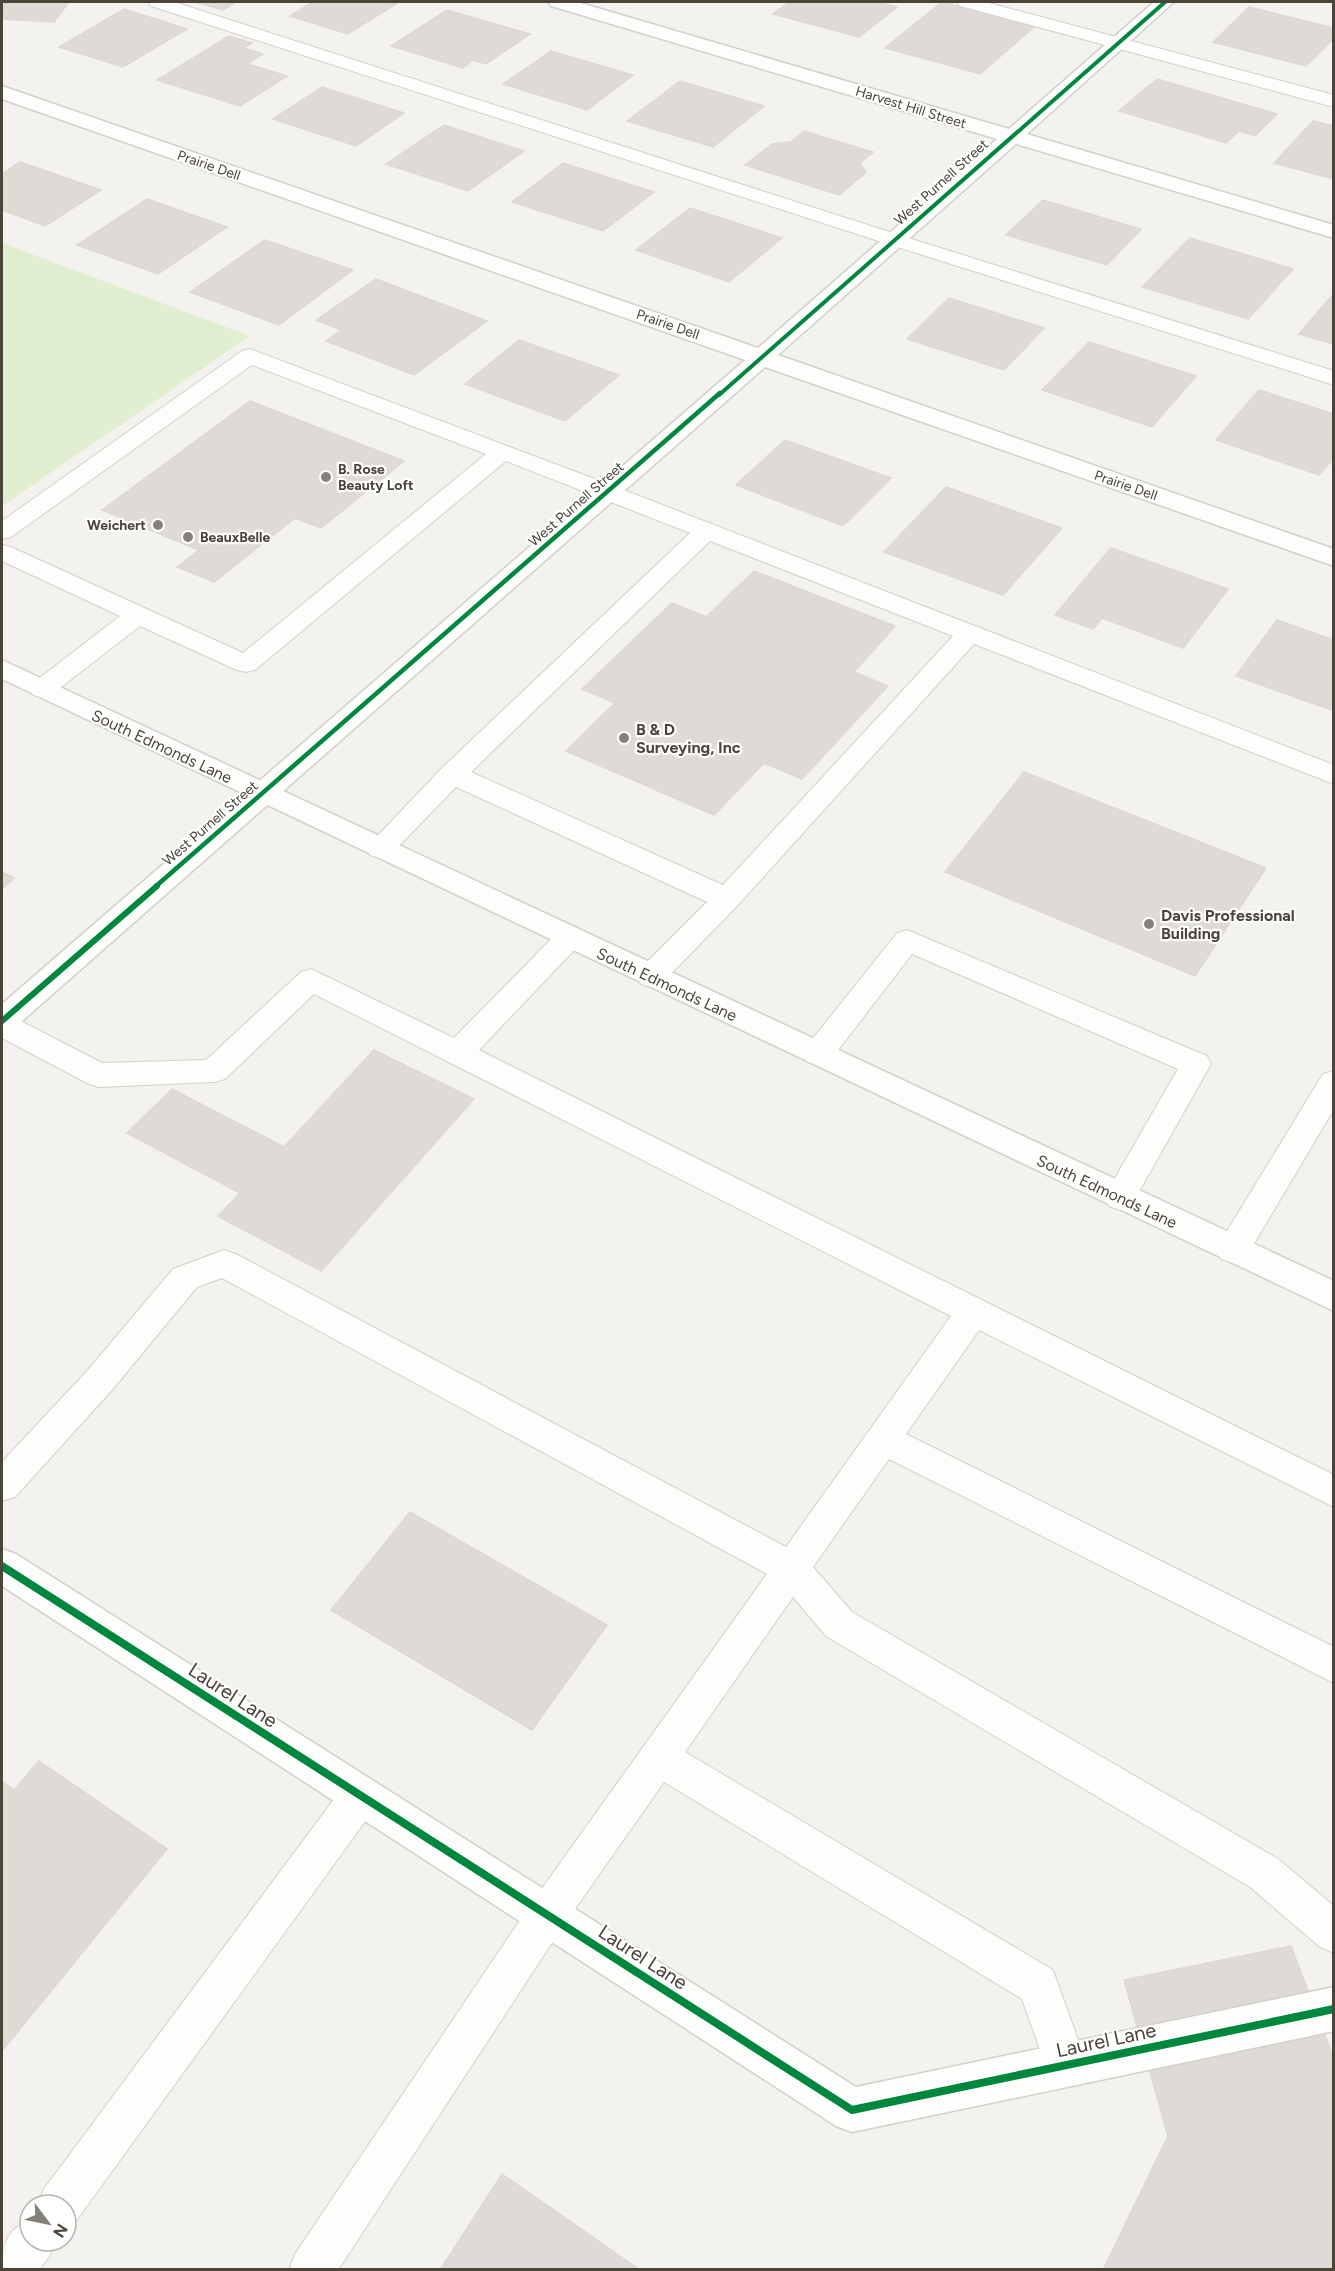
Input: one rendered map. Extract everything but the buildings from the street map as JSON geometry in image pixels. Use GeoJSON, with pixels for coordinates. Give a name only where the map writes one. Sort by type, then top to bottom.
{"type":"FeatureCollection","features":[{"type":"Feature","properties":{"kind":"street","name":"Harvest Hill Street"},"geometry":{"type":"LineString","coordinates":[[558,2],[1334,232]]}},
{"type":"Feature","properties":{"kind":"street","name":"West Purnell Street"},"geometry":{"type":"LineString","coordinates":[[2,1023],[1165,2]]}},
{"type":"Feature","properties":{"kind":"street","name":"Prairie Dell"},"geometry":{"type":"LineString","coordinates":[[2,93],[1334,558]]}},
{"type":"Feature","properties":{"kind":"street","name":"South Edmonds Lane"},"geometry":{"type":"LineString","coordinates":[[2,669],[1334,1297]]}},
{"type":"Feature","properties":{"kind":"street","name":"Laurel Lane"},"geometry":{"type":"LineString","coordinates":[[2,1566],[852,2110],[1334,2009]]}},
{"type":"Feature","properties":{"kind":"lane"},"geometry":{"type":"LineString","coordinates":[[157,2],[895,240],[1334,378]]}},
{"type":"Feature","properties":{"kind":"lane"},"geometry":{"type":"LineString","coordinates":[[966,2],[1334,101]]}},
{"type":"Feature","properties":{"kind":"lane"},"geometry":{"type":"LineString","coordinates":[[2,532],[250,356],[608,492],[705,532],[1334,775]]}},
{"type":"Feature","properties":{"kind":"lane"},"geometry":{"type":"LineString","coordinates":[[2,552],[246,664],[502,452]]}},
{"type":"Feature","properties":{"kind":"lane"},"geometry":{"type":"LineString","coordinates":[[380,848],[452,774],[705,532]]}},
{"type":"Feature","properties":{"kind":"lane"},"geometry":{"type":"LineString","coordinates":[[42,689],[138,615]]}},
{"type":"Feature","properties":{"kind":"lane"},"geometry":{"type":"LineString","coordinates":[[651,976],[727,899],[969,634]]}},
{"type":"Feature","properties":{"kind":"lane"},"geometry":{"type":"LineString","coordinates":[[452,774],[727,899]]}},
{"type":"Feature","properties":{"kind":"lane"},"geometry":{"type":"LineString","coordinates":[[458,1053],[569,938]]}},
{"type":"Feature","properties":{"kind":"lane"},"geometry":{"type":"LineString","coordinates":[[818,1054],[908,940],[1196,1065],[1120,1197]]}},
{"type":"Feature","properties":{"kind":"lane"},"geometry":{"type":"LineString","coordinates":[[2,1023],[98,1075],[214,1071],[311,980],[1334,1492]]}},
{"type":"Feature","properties":{"kind":"lane"},"geometry":{"type":"LineString","coordinates":[[1233,1250],[1334,1082]]}},
{"type":"Feature","properties":{"kind":"lane"},"geometry":{"type":"LineString","coordinates":[[2,1486],[100,1380],[185,1278],[224,1263],[792,1569],[839,1624],[1264,1873],[1334,1933]]}},
{"type":"Feature","properties":{"kind":"lane"},"geometry":{"type":"LineString","coordinates":[[311,2270],[547,1915],[973,1311]]}},
{"type":"Feature","properties":{"kind":"lane"},"geometry":{"type":"LineString","coordinates":[[883,1439],[1334,1666]]}},
{"type":"Feature","properties":{"kind":"lane"},"geometry":{"type":"LineString","coordinates":[[658,1757],[1038,1985],[1066,2065]]}},
{"type":"Feature","properties":{"kind":"lane"},"geometry":{"type":"LineString","coordinates":[[69,2193],[360,1796]]}},
{"type":"Feature","properties":{"kind":"lane"},"geometry":{"type":"LineString","coordinates":[[12,2270],[24,2253]]}},
{"type":"Feature","properties":{"kind":"green space"},"geometry":{"type":"Polygon","coordinates":[[[2,243],[250,336],[2,506],[2,243]]]}},
{"type":"Feature","properties":{"kind":"cycle path"},"geometry":{"type":"LineString","coordinates":[[2,1021],[1165,2]]}},
{"type":"Feature","properties":{"kind":"cycle path"},"geometry":{"type":"LineString","coordinates":[[2,1566],[852,2110],[1334,2009]]}},
{"type":"Feature","properties":{"kind":"place","name":"B. Rose Beauty Loft"},"geometry":{"type":"Point","coordinates":[326,477]}},
{"type":"Feature","properties":{"kind":"place","name":"Weichert"},"geometry":{"type":"Point","coordinates":[158,525]}},
{"type":"Feature","properties":{"kind":"place","name":"BeauxBelle"},"geometry":{"type":"Point","coordinates":[188,537]}},
{"type":"Feature","properties":{"kind":"place","name":"B & D Surveying, Inc"},"geometry":{"type":"Point","coordinates":[624,738]}},
{"type":"Feature","properties":{"kind":"place","name":"Davis Professional Building"},"geometry":{"type":"Point","coordinates":[1149,924]}}]}
